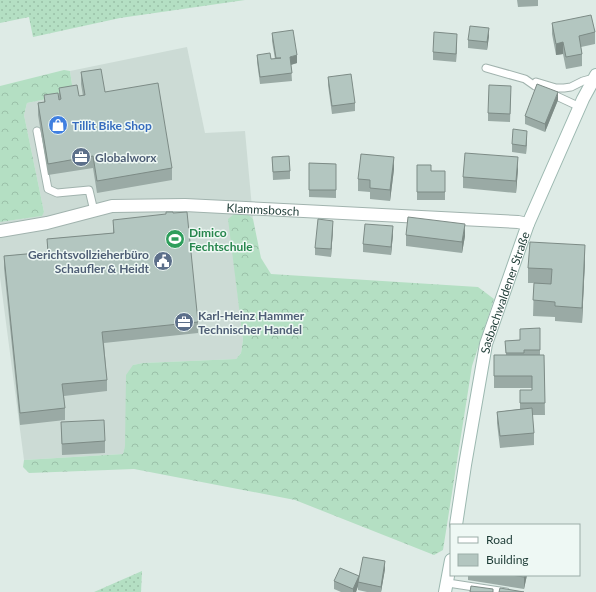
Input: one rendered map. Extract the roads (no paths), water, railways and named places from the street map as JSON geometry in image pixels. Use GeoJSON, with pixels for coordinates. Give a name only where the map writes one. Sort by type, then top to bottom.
{"type":"FeatureCollection","features":[{"type":"Feature","properties":{"kind":"street","name":"Sasbachwaldener Straße"},"geometry":{"type":"LineString","coordinates":[[456,524],[486,344],[528,224],[595,76]]}},
{"type":"Feature","properties":{"kind":"street","name":"Klammsbosch"},"geometry":{"type":"LineString","coordinates":[[0,231],[47,223],[112,206],[185,205],[518,222],[528,224]]}},
{"type":"Feature","properties":{"kind":"street"},"geometry":{"type":"LineString","coordinates":[[446,588],[450,566]]}},
{"type":"Feature","properties":{"kind":"lane"},"geometry":{"type":"LineString","coordinates":[[486,68],[556,88],[572,87],[595,76]]}},
{"type":"Feature","properties":{"kind":"lane"},"geometry":{"type":"LineString","coordinates":[[526,80],[580,107]]}},
{"type":"Feature","properties":{"kind":"lane"},"geometry":{"type":"LineString","coordinates":[[36,131],[48,189],[57,193],[89,190],[94,210]]}},
{"type":"Feature","properties":{"kind":"lane"},"geometry":{"type":"LineString","coordinates":[[446,588],[506,592]]}},
{"type":"Feature","properties":{"kind":"place","name":"Tillit Bike Shop"},"geometry":{"type":"Point","coordinates":[58,125]}},
{"type":"Feature","properties":{"kind":"place","name":"Globalworx"},"geometry":{"type":"Point","coordinates":[81,157]}},
{"type":"Feature","properties":{"kind":"place","name":"Dimico Fechtschule"},"geometry":{"type":"Point","coordinates":[175,239]}},
{"type":"Feature","properties":{"kind":"place","name":"Gerichtsvollzieherbüro Schaufler & Heidt"},"geometry":{"type":"Point","coordinates":[163,261]}},
{"type":"Feature","properties":{"kind":"place","name":"Karl-Heinz Hammer Technischer Handel"},"geometry":{"type":"Point","coordinates":[184,322]}}]}
